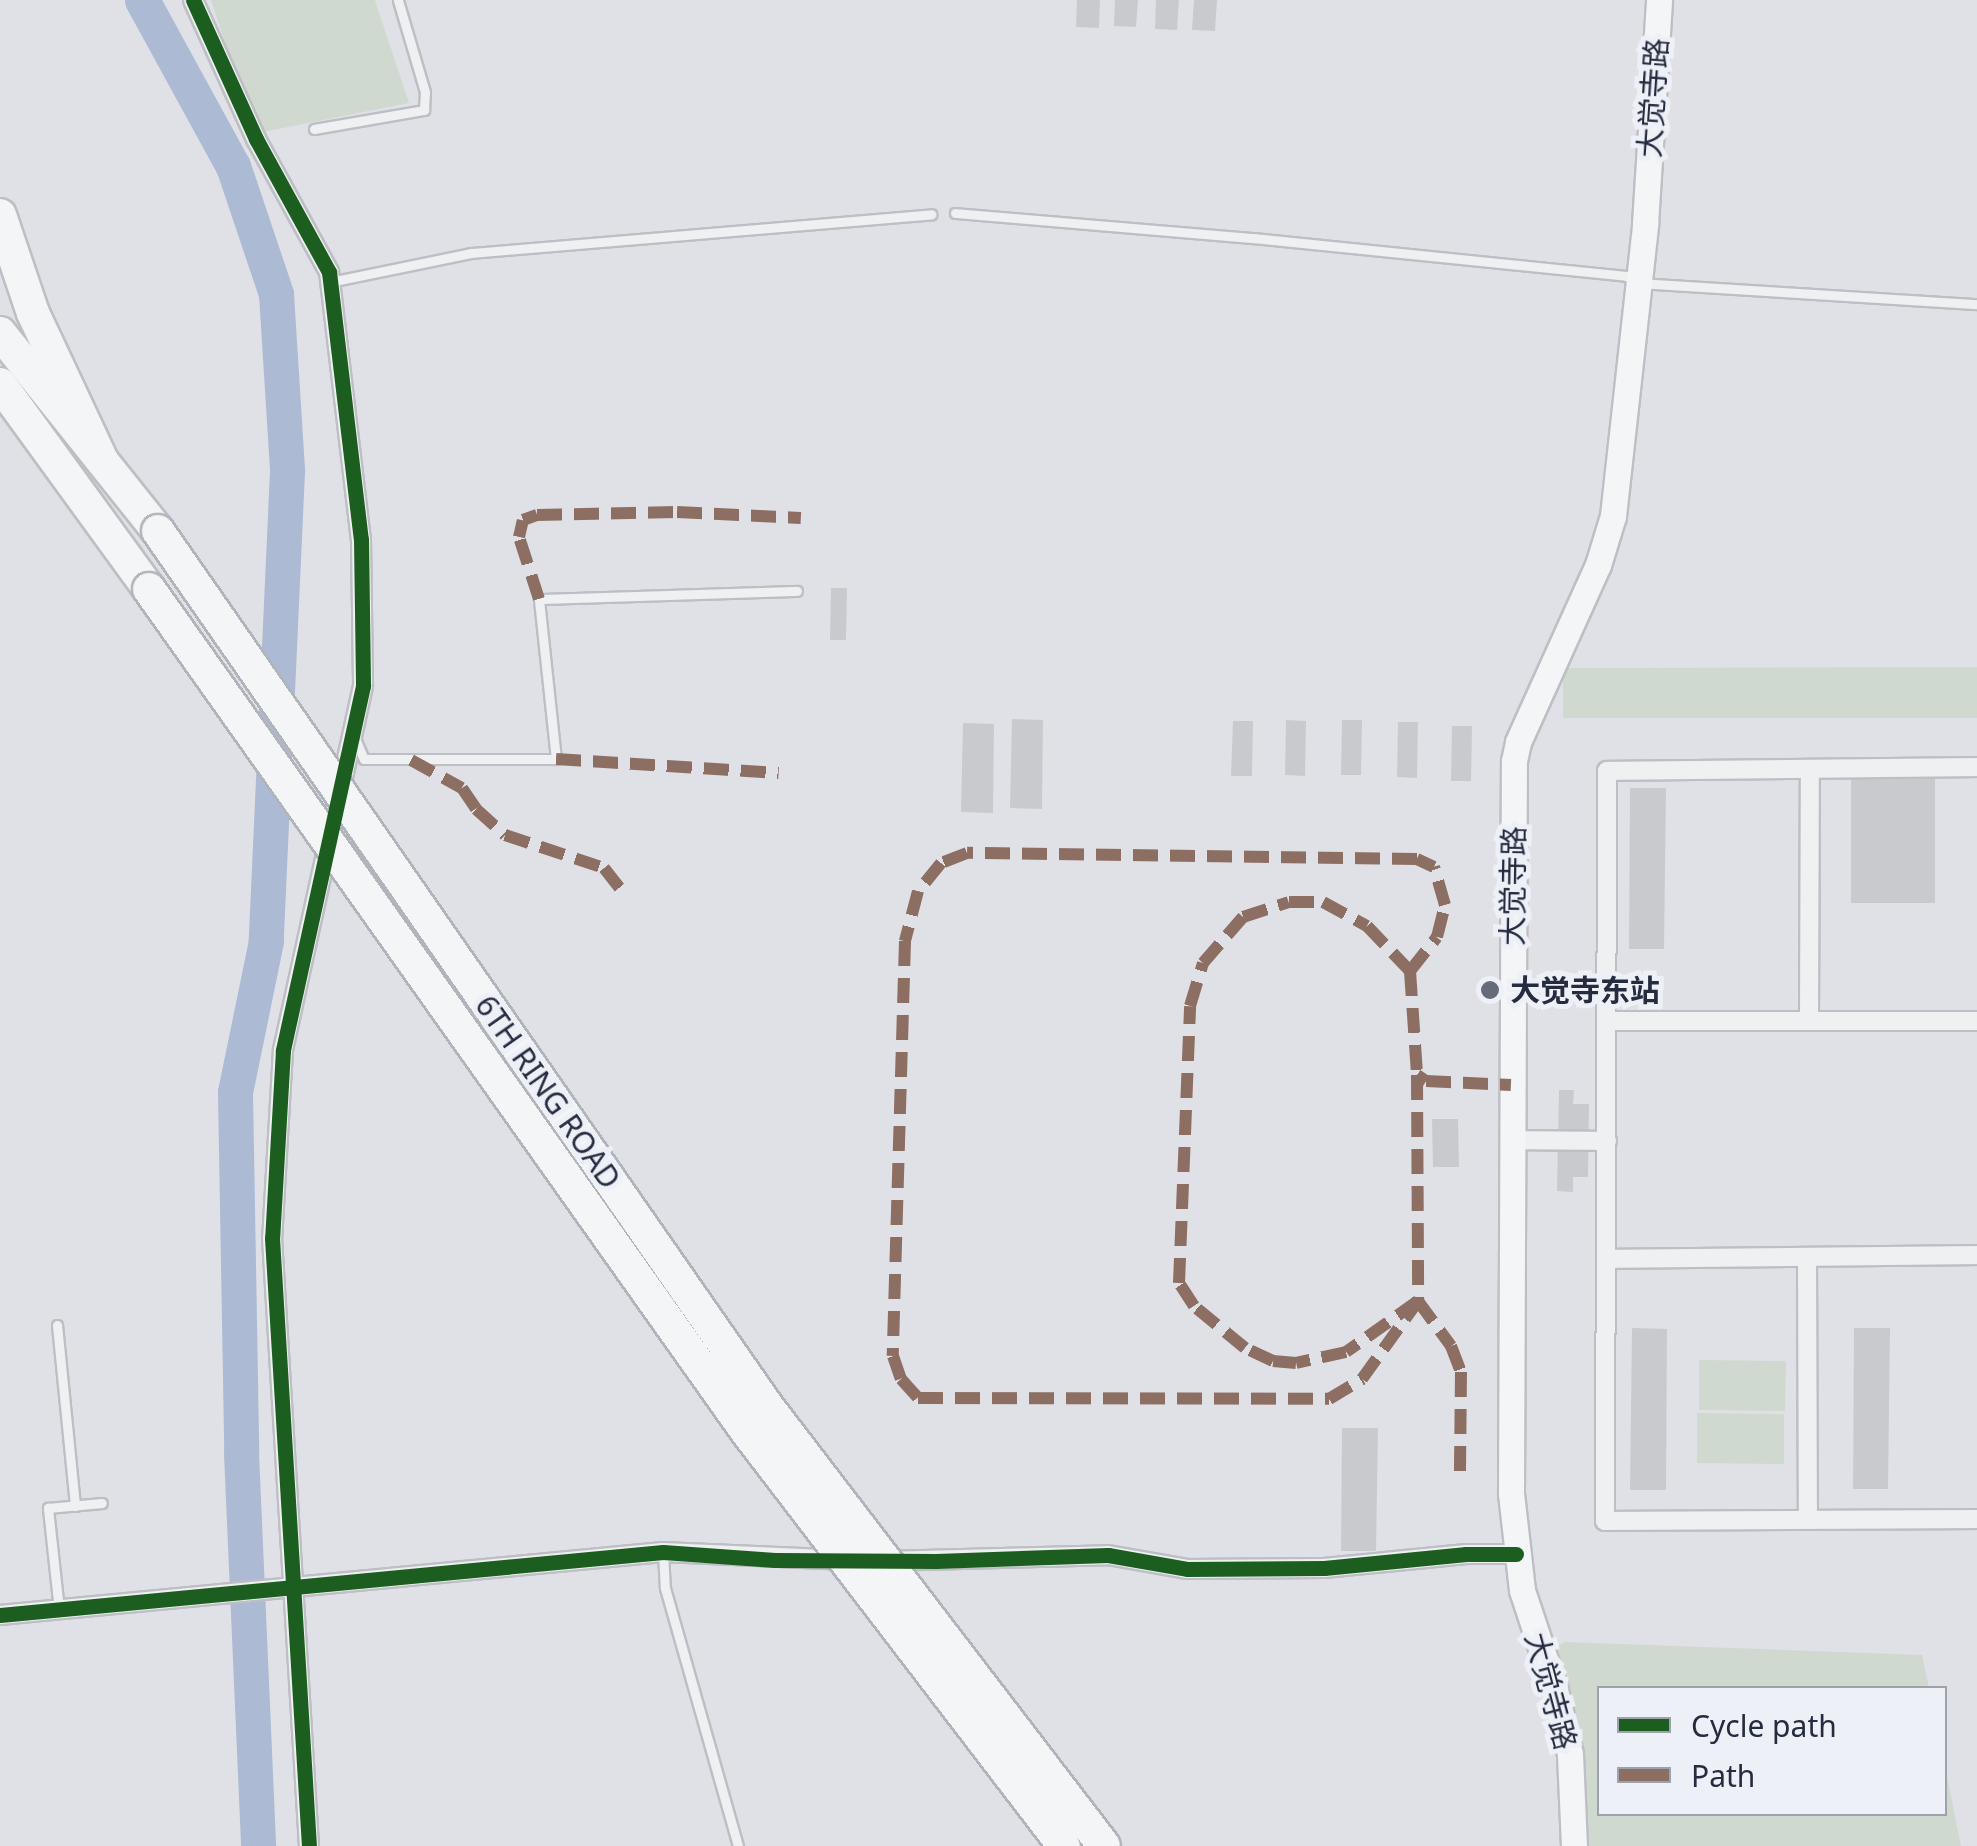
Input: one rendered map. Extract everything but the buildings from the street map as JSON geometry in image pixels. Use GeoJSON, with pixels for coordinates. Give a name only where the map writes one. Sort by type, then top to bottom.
{"type":"FeatureCollection","features":[{"type":"Feature","properties":{"kind":"highway"},"geometry":{"type":"LineString","coordinates":[[0,215],[33,313],[102,460]]}},
{"type":"Feature","properties":{"kind":"highway","name":"6TH RING ROAD"},"geometry":{"type":"LineString","coordinates":[[0,333],[158,530],[767,1406],[1104,1846]]}},
{"type":"Feature","properties":{"kind":"highway","name":"6TH RING ROAD"},"geometry":{"type":"LineString","coordinates":[[0,384],[84,495],[747,1432],[1064,1846]]}},
{"type":"Feature","properties":{"kind":"highway"},"geometry":{"type":"LineString","coordinates":[[0,404],[84,495]]}},
{"type":"Feature","properties":{"kind":"main road","name":"大觉寺路"},"geometry":{"type":"LineString","coordinates":[[1574,1846],[1570,1754],[1555,1690],[1522,1590],[1511,1493],[1514,761],[1518,742],[1598,565],[1613,516],[1639,283],[1659,0]]}},
{"type":"Feature","properties":{"kind":"street"},"geometry":{"type":"LineString","coordinates":[[193,0],[256,139],[328,272],[361,540],[363,686],[282,1050],[272,1238],[309,1846]]}},
{"type":"Feature","properties":{"kind":"street"},"geometry":{"type":"LineString","coordinates":[[1977,767],[1607,771],[1605,1521],[1977,1518]]}},
{"type":"Feature","properties":{"kind":"street"},"geometry":{"type":"LineString","coordinates":[[1808,1021],[1810,769]]}},
{"type":"Feature","properties":{"kind":"street"},"geometry":{"type":"LineString","coordinates":[[1606,1021],[1977,1020]]}},
{"type":"Feature","properties":{"kind":"street"},"geometry":{"type":"LineString","coordinates":[[1511,1140],[1607,1140]]}},
{"type":"Feature","properties":{"kind":"street"},"geometry":{"type":"LineString","coordinates":[[1606,1258],[1977,1255]]}},
{"type":"Feature","properties":{"kind":"street"},"geometry":{"type":"LineString","coordinates":[[1807,1256],[1808,1520]]}},
{"type":"Feature","properties":{"kind":"street"},"geometry":{"type":"LineString","coordinates":[[0,1615],[662,1552],[775,1560],[918,1561],[1108,1555],[1186,1570],[1324,1568],[1466,1554],[1516,1554]]}},
{"type":"Feature","properties":{"kind":"lane"},"geometry":{"type":"LineString","coordinates":[[314,129],[424,110],[425,92],[398,0]]}},
{"type":"Feature","properties":{"kind":"lane"},"geometry":{"type":"LineString","coordinates":[[330,282],[471,254],[931,214]]}},
{"type":"Feature","properties":{"kind":"lane"},"geometry":{"type":"LineString","coordinates":[[955,214],[1253,238],[1626,276],[1639,283],[1977,304]]}},
{"type":"Feature","properties":{"kind":"lane"},"geometry":{"type":"LineString","coordinates":[[353,734],[364,759],[556,759],[539,599],[797,591]]}},
{"type":"Feature","properties":{"kind":"lane"},"geometry":{"type":"LineString","coordinates":[[57,1325],[75,1506]]}},
{"type":"Feature","properties":{"kind":"lane"},"geometry":{"type":"LineString","coordinates":[[59,1610],[48,1508],[102,1503]]}},
{"type":"Feature","properties":{"kind":"lane"},"geometry":{"type":"LineString","coordinates":[[662,1552],[665,1588],[738,1846]]}},
{"type":"Feature","properties":{"kind":"shaded area"},"geometry":{"type":"Polygon","coordinates":[[[211,0],[375,0],[409,103],[263,132],[235,73],[211,0]]]}},
{"type":"Feature","properties":{"kind":"shaded area"},"geometry":{"type":"Polygon","coordinates":[[[1977,667],[1977,718],[1563,718],[1563,668],[1977,667]]]}},
{"type":"Feature","properties":{"kind":"shaded area"},"geometry":{"type":"Polygon","coordinates":[[[1699,1360],[1786,1361],[1785,1411],[1699,1410],[1699,1360]]]}},
{"type":"Feature","properties":{"kind":"shaded area"},"geometry":{"type":"Polygon","coordinates":[[[1697,1413],[1784,1414],[1784,1464],[1697,1463],[1697,1413]]]}},
{"type":"Feature","properties":{"kind":"shaded area"},"geometry":{"type":"Polygon","coordinates":[[[1565,1642],[1922,1655],[1929,1686],[1597,1686],[1597,1816],[1947,1816],[1947,1776],[1961,1846],[1585,1846],[1584,1752],[1557,1646],[1565,1642]]]}},
{"type":"Feature","properties":{"kind":"waterway"},"geometry":{"type":"LineString","coordinates":[[142,0],[233,166],[276,294],[287,471],[266,941],[235,1092],[241,1453],[258,1846]]}},
{"type":"Feature","properties":{"kind":"marked path"},"geometry":{"type":"LineString","coordinates":[[539,599],[519,537],[523,520],[537,515],[677,512],[801,518]]}},
{"type":"Feature","properties":{"kind":"marked path"},"geometry":{"type":"LineString","coordinates":[[556,759],[779,773]]}},
{"type":"Feature","properties":{"kind":"marked path"},"geometry":{"type":"LineString","coordinates":[[411,760],[462,788],[476,809],[505,835],[604,868],[621,890]]}},
{"type":"Feature","properties":{"kind":"marked path"},"geometry":{"type":"LineString","coordinates":[[1410,971],[1437,937],[1445,905],[1434,867],[1417,859],[967,853],[941,863],[918,891],[905,941],[893,1356],[901,1379],[918,1398],[1329,1399],[1362,1379],[1418,1301],[1451,1346],[1461,1372],[1460,1475]]}},
{"type":"Feature","properties":{"kind":"marked path"},"geometry":{"type":"LineString","coordinates":[[1417,1075],[1418,1301],[1346,1352],[1296,1363],[1273,1361],[1245,1348],[1194,1306],[1179,1283],[1190,1006],[1203,963],[1243,917],[1289,902],[1323,902],[1367,926],[1410,971],[1417,1075],[1426,1081],[1511,1085]]}},
{"type":"Feature","properties":{"kind":"cycle path"},"geometry":{"type":"LineString","coordinates":[[193,0],[256,139],[329,272],[361,539],[363,686],[283,1050],[272,1238],[309,1846]]}},
{"type":"Feature","properties":{"kind":"cycle path"},"geometry":{"type":"LineString","coordinates":[[0,1615],[663,1552],[775,1560],[936,1561],[1108,1555],[1187,1569],[1324,1568],[1466,1554],[1516,1554]]}},
{"type":"Feature","properties":{"kind":"place","name":"大觉寺东站"},"geometry":{"type":"Point","coordinates":[1490,990]}}]}
